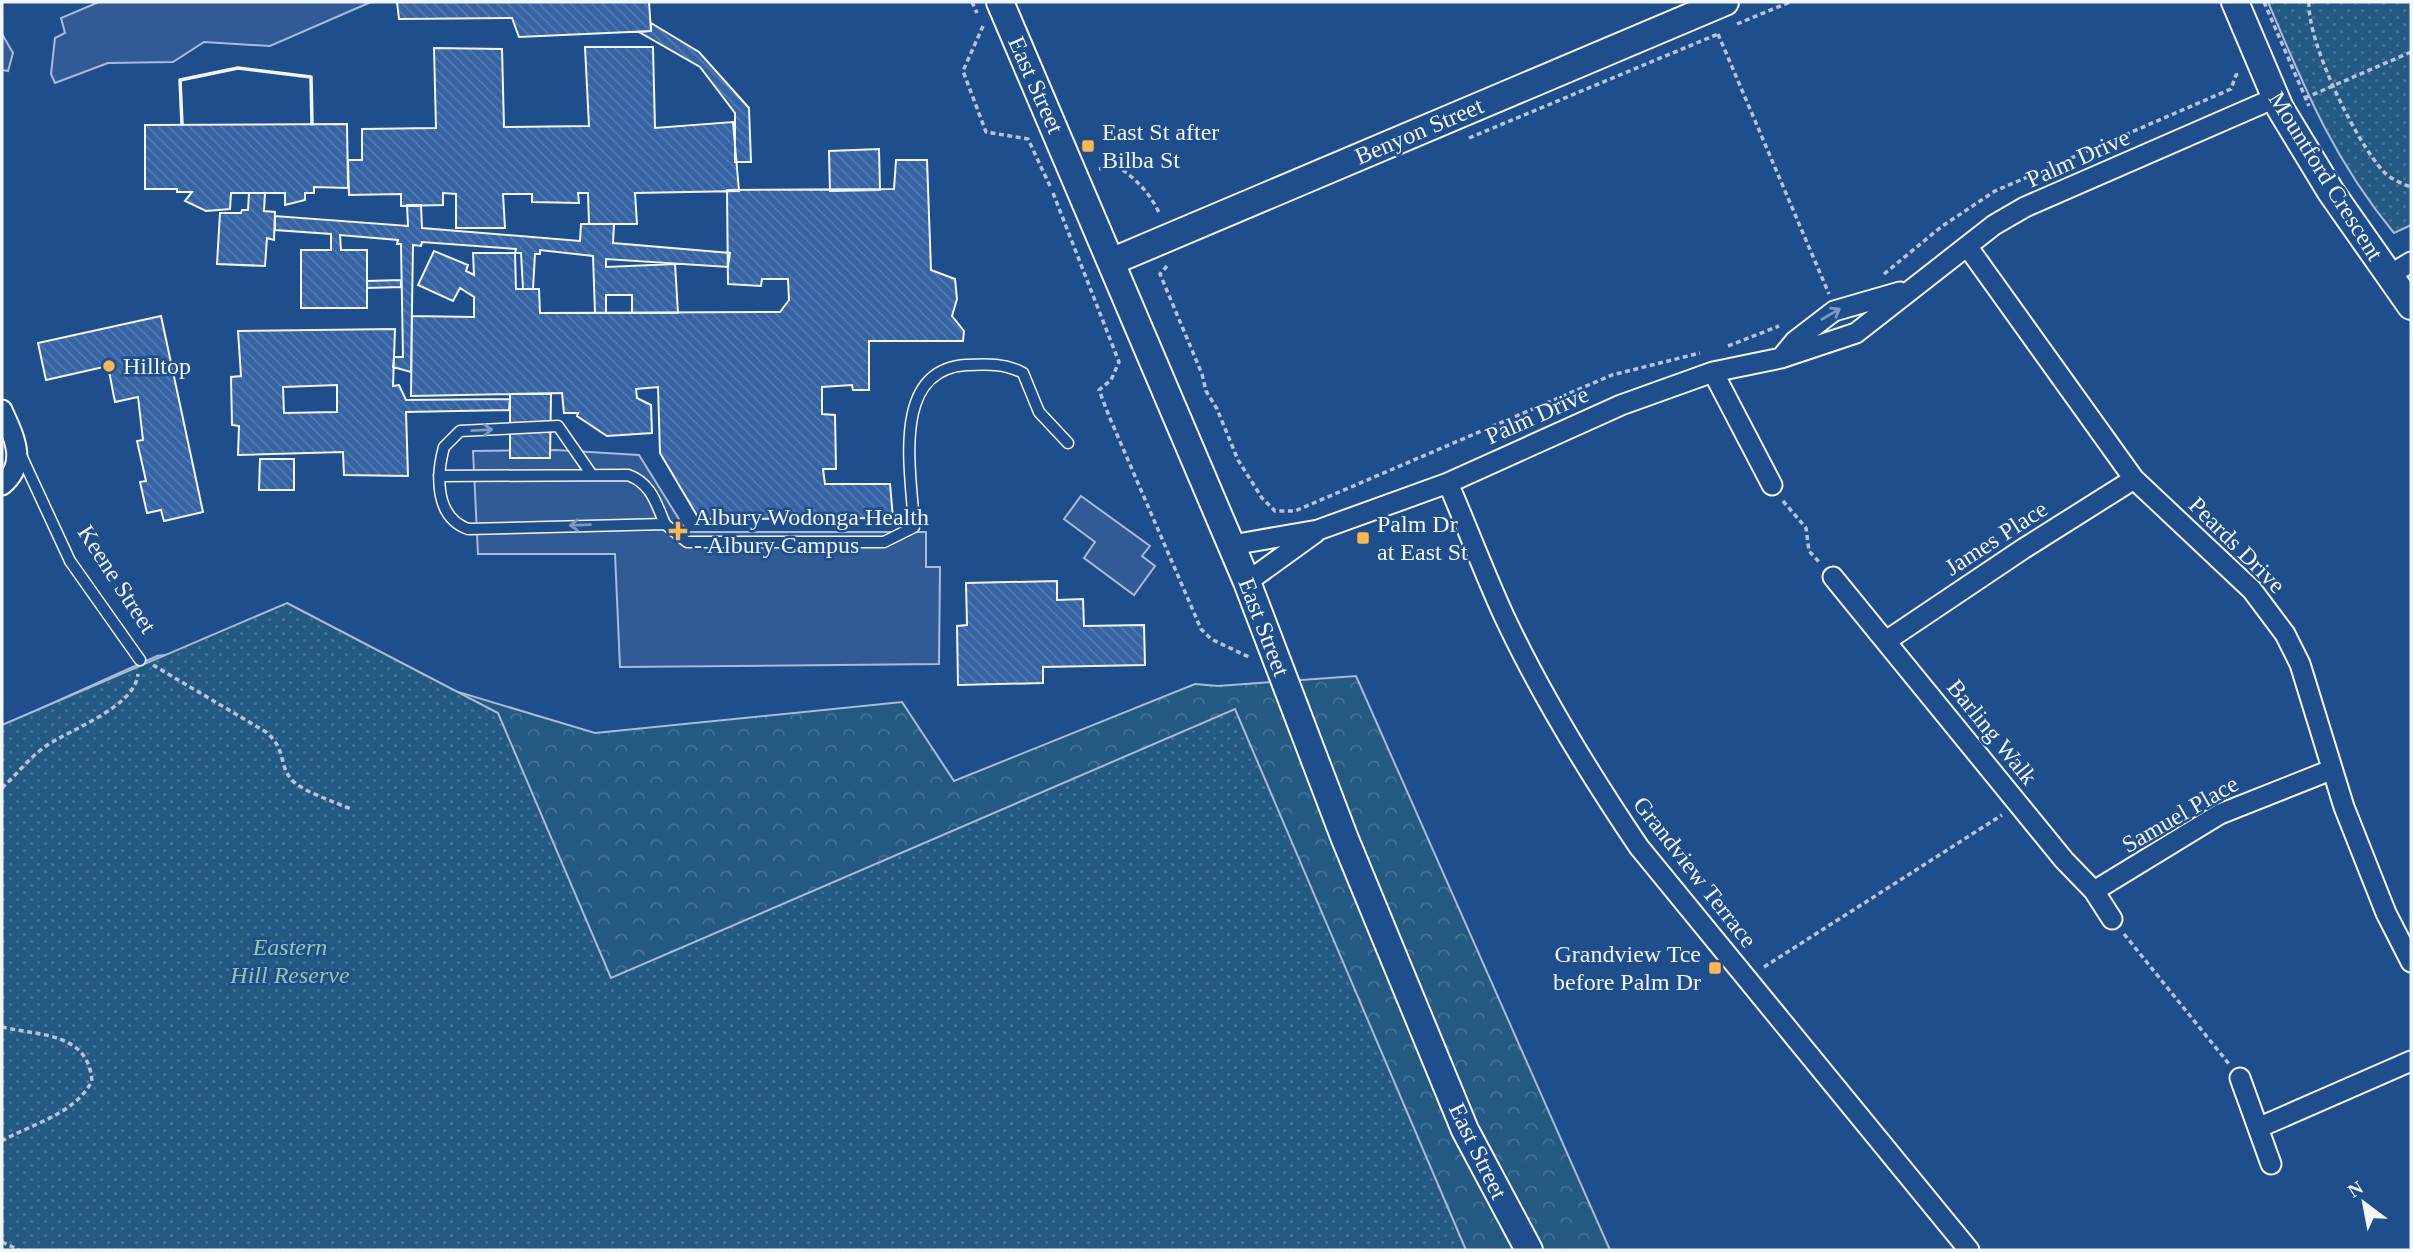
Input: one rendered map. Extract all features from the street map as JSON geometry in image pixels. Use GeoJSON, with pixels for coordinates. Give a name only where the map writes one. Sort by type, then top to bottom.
{"type":"FeatureCollection","features":[{"type":"Feature","properties":{"kind":"main road","name":"East Street"},"geometry":{"type":"LineString","coordinates":[[1000,2],[1248,582],[1345,839],[1465,1130],[1529,1250]]}},
{"type":"Feature","properties":{"kind":"main road","name":"Mountford Crescent"},"geometry":{"type":"LineString","coordinates":[[2235,2],[2278,103],[2331,192],[2411,306]]}},
{"type":"Feature","properties":{"kind":"main road","name":"Benyon Street"},"geometry":{"type":"LineString","coordinates":[[1113,261],[1728,14]]}},
{"type":"Feature","properties":{"kind":"street","name":"Palm Drive"},"geometry":{"type":"LineString","coordinates":[[1232,545],[1318,530],[1448,483],[1621,405],[1713,372],[1781,358],[1856,333],[1968,246],[2025,208],[2278,103]]}},
{"type":"Feature","properties":{"kind":"street","name":"Peards Drive"},"geometry":{"type":"LineString","coordinates":[[1968,246],[2134,480],[2252,590],[2278,622],[2300,664],[2331,770],[2386,913],[2411,962]]}},
{"type":"Feature","properties":{"kind":"street"},"geometry":{"type":"LineString","coordinates":[[2388,276],[2411,262]]}},
{"type":"Feature","properties":{"kind":"street","name":"Palm Drive"},"geometry":{"type":"LineString","coordinates":[[1781,358],[1795,341],[1834,311],[1914,287]]}},
{"type":"Feature","properties":{"kind":"street"},"geometry":{"type":"LineString","coordinates":[[1713,372],[1772,485]]}},
{"type":"Feature","properties":{"kind":"street","name":"Keene Street"},"geometry":{"type":"LineString","coordinates":[[2,410],[17,455]]}},
{"type":"Feature","properties":{"kind":"street"},"geometry":{"type":"LineString","coordinates":[[2,485],[17,455]]}},
{"type":"Feature","properties":{"kind":"street","name":"James Place"},"geometry":{"type":"LineString","coordinates":[[1886,641],[2023,549],[2134,480]]}},
{"type":"Feature","properties":{"kind":"street","name":"Grandview Terrace"},"geometry":{"type":"LineString","coordinates":[[1448,483],[1504,615],[1541,688],[1602,792],[1639,847],[1969,1250]]}},
{"type":"Feature","properties":{"kind":"street","name":"Palm Drive"},"geometry":{"type":"LineString","coordinates":[[1248,582],[1318,530]]}},
{"type":"Feature","properties":{"kind":"street","name":"Barling Walk"},"geometry":{"type":"LineString","coordinates":[[1833,578],[2064,860],[2094,891],[2112,919]]}},
{"type":"Feature","properties":{"kind":"street","name":"Samuel Place"},"geometry":{"type":"LineString","coordinates":[[2094,891],[2220,814],[2331,770]]}},
{"type":"Feature","properties":{"kind":"street"},"geometry":{"type":"LineString","coordinates":[[2260,1127],[2411,1061]]}},
{"type":"Feature","properties":{"kind":"street"},"geometry":{"type":"LineString","coordinates":[[2240,1078],[2260,1127],[2271,1164]]}},
{"type":"Feature","properties":{"kind":"lane"},"geometry":{"type":"LineString","coordinates":[[439,476],[628,475],[639,479],[650,490],[665,524],[687,542],[884,542],[914,527],[910,416],[916,398],[933,375],[956,366],[991,364],[1012,367],[1023,373],[1039,412],[1068,443]]}},
{"type":"Feature","properties":{"kind":"lane"},"geometry":{"type":"LineString","coordinates":[[592,475],[558,426],[460,431],[444,447],[439,476],[443,507],[458,526],[468,529],[665,524]]}},
{"type":"Feature","properties":{"kind":"lane","name":"Keene Street"},"geometry":{"type":"LineString","coordinates":[[17,455],[70,561],[140,660]]}},
{"type":"Feature","properties":{"kind":"path"},"geometry":{"type":"LineString","coordinates":[[972,2],[984,27],[963,71],[971,100],[986,132],[1027,139],[1052,189],[1119,362],[1111,380],[1099,390],[1201,629],[1211,639],[1246,654],[1257,665]]}},
{"type":"Feature","properties":{"kind":"path"},"geometry":{"type":"LineString","coordinates":[[1728,14],[1790,2]]}},
{"type":"Feature","properties":{"kind":"path"},"geometry":{"type":"LineString","coordinates":[[2264,2],[2310,109]]}},
{"type":"Feature","properties":{"kind":"path"},"geometry":{"type":"LineString","coordinates":[[2309,2],[2308,20],[2319,53],[2365,145],[2384,173],[2411,187]]}},
{"type":"Feature","properties":{"kind":"path"},"geometry":{"type":"LineString","coordinates":[[1718,34],[1830,296]]}},
{"type":"Feature","properties":{"kind":"path"},"geometry":{"type":"LineString","coordinates":[[2278,103],[2305,97],[2411,52]]}},
{"type":"Feature","properties":{"kind":"path"},"geometry":{"type":"LineString","coordinates":[[1099,169],[1115,165],[1149,193],[1180,260],[1163,267],[1160,274],[1202,374],[1206,391],[1217,409],[1238,460],[1262,498],[1275,511],[1295,511],[1612,375],[1706,352]]}},
{"type":"Feature","properties":{"kind":"path"},"geometry":{"type":"LineString","coordinates":[[1821,303],[1830,296],[1842,293]]}},
{"type":"Feature","properties":{"kind":"path"},"geometry":{"type":"LineString","coordinates":[[1717,350],[1780,326]]}},
{"type":"Feature","properties":{"kind":"path"},"geometry":{"type":"LineString","coordinates":[[1772,485],[1807,528],[1809,551],[1833,578]]}},
{"type":"Feature","properties":{"kind":"path"},"geometry":{"type":"LineString","coordinates":[[2,788],[44,747],[121,702],[138,683],[140,660],[266,732],[284,754],[285,767],[292,781],[351,809]]}},
{"type":"Feature","properties":{"kind":"path"},"geometry":{"type":"LineString","coordinates":[[1747,977],[2019,804]]}},
{"type":"Feature","properties":{"kind":"path"},"geometry":{"type":"LineString","coordinates":[[2112,919],[2240,1078]]}},
{"type":"Feature","properties":{"kind":"path"},"geometry":{"type":"LineString","coordinates":[[2,1027],[62,1039],[76,1046],[86,1055],[92,1081],[83,1097],[65,1110],[2,1141]]}},
{"type":"Feature","properties":{"kind":"path"},"geometry":{"type":"LineString","coordinates":[[2,1242],[19,1250]]}},
{"type":"Feature","properties":{"kind":"green space"},"geometry":{"type":"Polygon","coordinates":[[[2268,2],[2411,2],[2411,225],[2394,233],[2354,178],[2308,94],[2268,2]]]}},
{"type":"Feature","properties":{"kind":"green space","name":"Eastern Hill Reserve"},"geometry":{"type":"Polygon","coordinates":[[[287,603],[498,713],[611,978],[1235,709],[1466,1250],[2,1250],[2,725],[287,603]]]}},
{"type":"Feature","properties":{"kind":"green space","name":"Eastern Hill Reserve"},"geometry":{"type":"Polygon","coordinates":[[[285,640],[595,733],[902,702],[954,781],[1195,684],[1218,686],[1356,676],[1610,1250],[2,1250],[2,726],[157,656],[285,640]]]}},
{"type":"Feature","properties":{"kind":"shaded area"},"geometry":{"type":"Polygon","coordinates":[[[99,2],[371,2],[270,46],[204,42],[173,62],[108,63],[55,83],[51,74],[55,38],[65,33],[61,18],[99,2]]]}},
{"type":"Feature","properties":{"kind":"shaded area"},"geometry":{"type":"Polygon","coordinates":[[[2,34],[13,53],[8,71],[2,70],[2,34]]]}},
{"type":"Feature","properties":{"kind":"shaded area"},"geometry":{"type":"Polygon","coordinates":[[[556,450],[639,455],[687,532],[926,532],[926,567],[940,567],[939,664],[620,667],[615,554],[478,554],[473,451],[556,450]]]}},
{"type":"Feature","properties":{"kind":"shaded area"},"geometry":{"type":"Polygon","coordinates":[[[1081,496],[1150,546],[1142,556],[1155,566],[1134,595],[1084,558],[1095,542],[1064,519],[1081,496]]]}},
{"type":"Feature","properties":{"kind":"building"},"geometry":{"type":"Polygon","coordinates":[[[397,2],[649,2],[651,31],[519,37],[512,18],[399,19],[397,2]]]}},
{"type":"Feature","properties":{"kind":"building"},"geometry":{"type":"Polygon","coordinates":[[[651,23],[699,52],[749,108],[751,162],[735,162],[735,113],[700,67],[639,32],[651,31],[651,23]]]}},
{"type":"Feature","properties":{"kind":"building"},"geometry":{"type":"Polygon","coordinates":[[[585,47],[653,47],[655,128],[733,122],[739,191],[635,193],[637,224],[589,224],[588,193],[578,193],[579,203],[532,202],[532,194],[503,194],[505,228],[456,228],[456,194],[443,193],[443,205],[401,206],[401,194],[349,195],[348,160],[362,160],[362,129],[436,128],[434,48],[502,49],[504,127],[589,126],[585,47]]]}},
{"type":"Feature","properties":{"kind":"building"},"geometry":{"type":"Polygon","coordinates":[[[347,124],[348,188],[314,187],[314,193],[305,193],[305,200],[285,205],[285,193],[231,193],[230,209],[206,211],[185,201],[192,192],[145,189],[145,125],[347,124]]]}},
{"type":"Feature","properties":{"kind":"building"},"geometry":{"type":"Polygon","coordinates":[[[879,149],[880,190],[830,191],[829,151],[879,149]]]}},
{"type":"Feature","properties":{"kind":"building"},"geometry":{"type":"Polygon","coordinates":[[[896,160],[927,160],[931,270],[955,279],[957,299],[952,316],[964,331],[963,341],[869,341],[869,390],[853,390],[852,385],[822,387],[822,414],[835,415],[836,469],[823,469],[825,484],[890,484],[893,518],[699,519],[660,453],[658,387],[636,389],[637,398],[651,405],[652,433],[607,436],[577,416],[578,413],[564,413],[562,393],[411,396],[412,316],[474,317],[474,297],[460,288],[453,301],[418,285],[434,251],[468,265],[466,271],[474,275],[473,253],[515,253],[516,289],[539,289],[540,313],[780,312],[789,300],[788,279],[762,279],[761,286],[728,284],[727,190],[894,189],[896,160]]]}},
{"type":"Feature","properties":{"kind":"building"},"geometry":{"type":"Polygon","coordinates":[[[249,193],[265,193],[264,211],[275,212],[274,240],[267,238],[265,266],[217,264],[220,213],[241,213],[242,210],[248,210],[249,193]]]}},
{"type":"Feature","properties":{"kind":"building"},"geometry":{"type":"Polygon","coordinates":[[[407,205],[421,205],[422,228],[580,241],[581,224],[614,224],[613,243],[730,253],[728,267],[606,259],[606,267],[675,264],[678,313],[632,313],[632,295],[606,295],[606,313],[595,313],[593,256],[540,250],[540,254],[535,254],[533,289],[523,289],[521,253],[515,253],[516,249],[422,242],[421,246],[413,245],[411,372],[393,367],[394,357],[403,357],[401,244],[397,244],[398,240],[340,235],[341,250],[367,250],[367,308],[301,308],[301,250],[331,250],[331,234],[275,230],[275,216],[408,226],[407,205]]]}},
{"type":"Feature","properties":{"kind":"building"},"geometry":{"type":"Polygon","coordinates":[[[401,280],[401,287],[367,288],[367,281],[401,280]]]}},
{"type":"Feature","properties":{"kind":"building"},"geometry":{"type":"Polygon","coordinates":[[[161,316],[203,512],[164,521],[161,510],[147,513],[140,482],[146,481],[137,441],[143,440],[138,397],[115,402],[108,366],[46,380],[38,343],[161,316]]]}},
{"type":"Feature","properties":{"kind":"building"},"geometry":{"type":"Polygon","coordinates":[[[395,329],[393,386],[399,385],[406,400],[510,399],[509,410],[406,412],[408,476],[344,475],[343,452],[238,455],[239,426],[232,425],[231,377],[241,376],[238,331],[395,329]],[[337,385],[283,387],[284,413],[337,412],[337,385]]]}},
{"type":"Feature","properties":{"kind":"building"},"geometry":{"type":"Polygon","coordinates":[[[510,394],[551,394],[550,458],[510,458],[510,394]]]}},
{"type":"Feature","properties":{"kind":"building"},"geometry":{"type":"Polygon","coordinates":[[[260,459],[294,459],[294,490],[259,490],[260,459]]]}},
{"type":"Feature","properties":{"kind":"building"},"geometry":{"type":"Polygon","coordinates":[[[1057,581],[1057,600],[1083,599],[1084,626],[1144,625],[1145,665],[1043,667],[1043,683],[958,685],[957,626],[967,625],[966,583],[1057,581]]]}},
{"type":"Feature","properties":{"kind":"wall"},"geometry":{"type":"LineString","coordinates":[[182,124],[180,80],[238,68],[311,77],[312,124]]}},
{"type":"Feature","properties":{"kind":"place","name":"East St after Bilba St"},"geometry":{"type":"Point","coordinates":[1088,146]}},
{"type":"Feature","properties":{"kind":"place","name":"Hilltop"},"geometry":{"type":"Point","coordinates":[109,366]}},
{"type":"Feature","properties":{"kind":"place","name":"Albury Wodonga Health - Albury Campus"},"geometry":{"type":"Point","coordinates":[678,531]}},
{"type":"Feature","properties":{"kind":"place","name":"Palm Dr at East St"},"geometry":{"type":"Point","coordinates":[1363,538]}},
{"type":"Feature","properties":{"kind":"place","name":"Grandview Tce before Palm Dr"},"geometry":{"type":"Point","coordinates":[1715,968]}}]}
